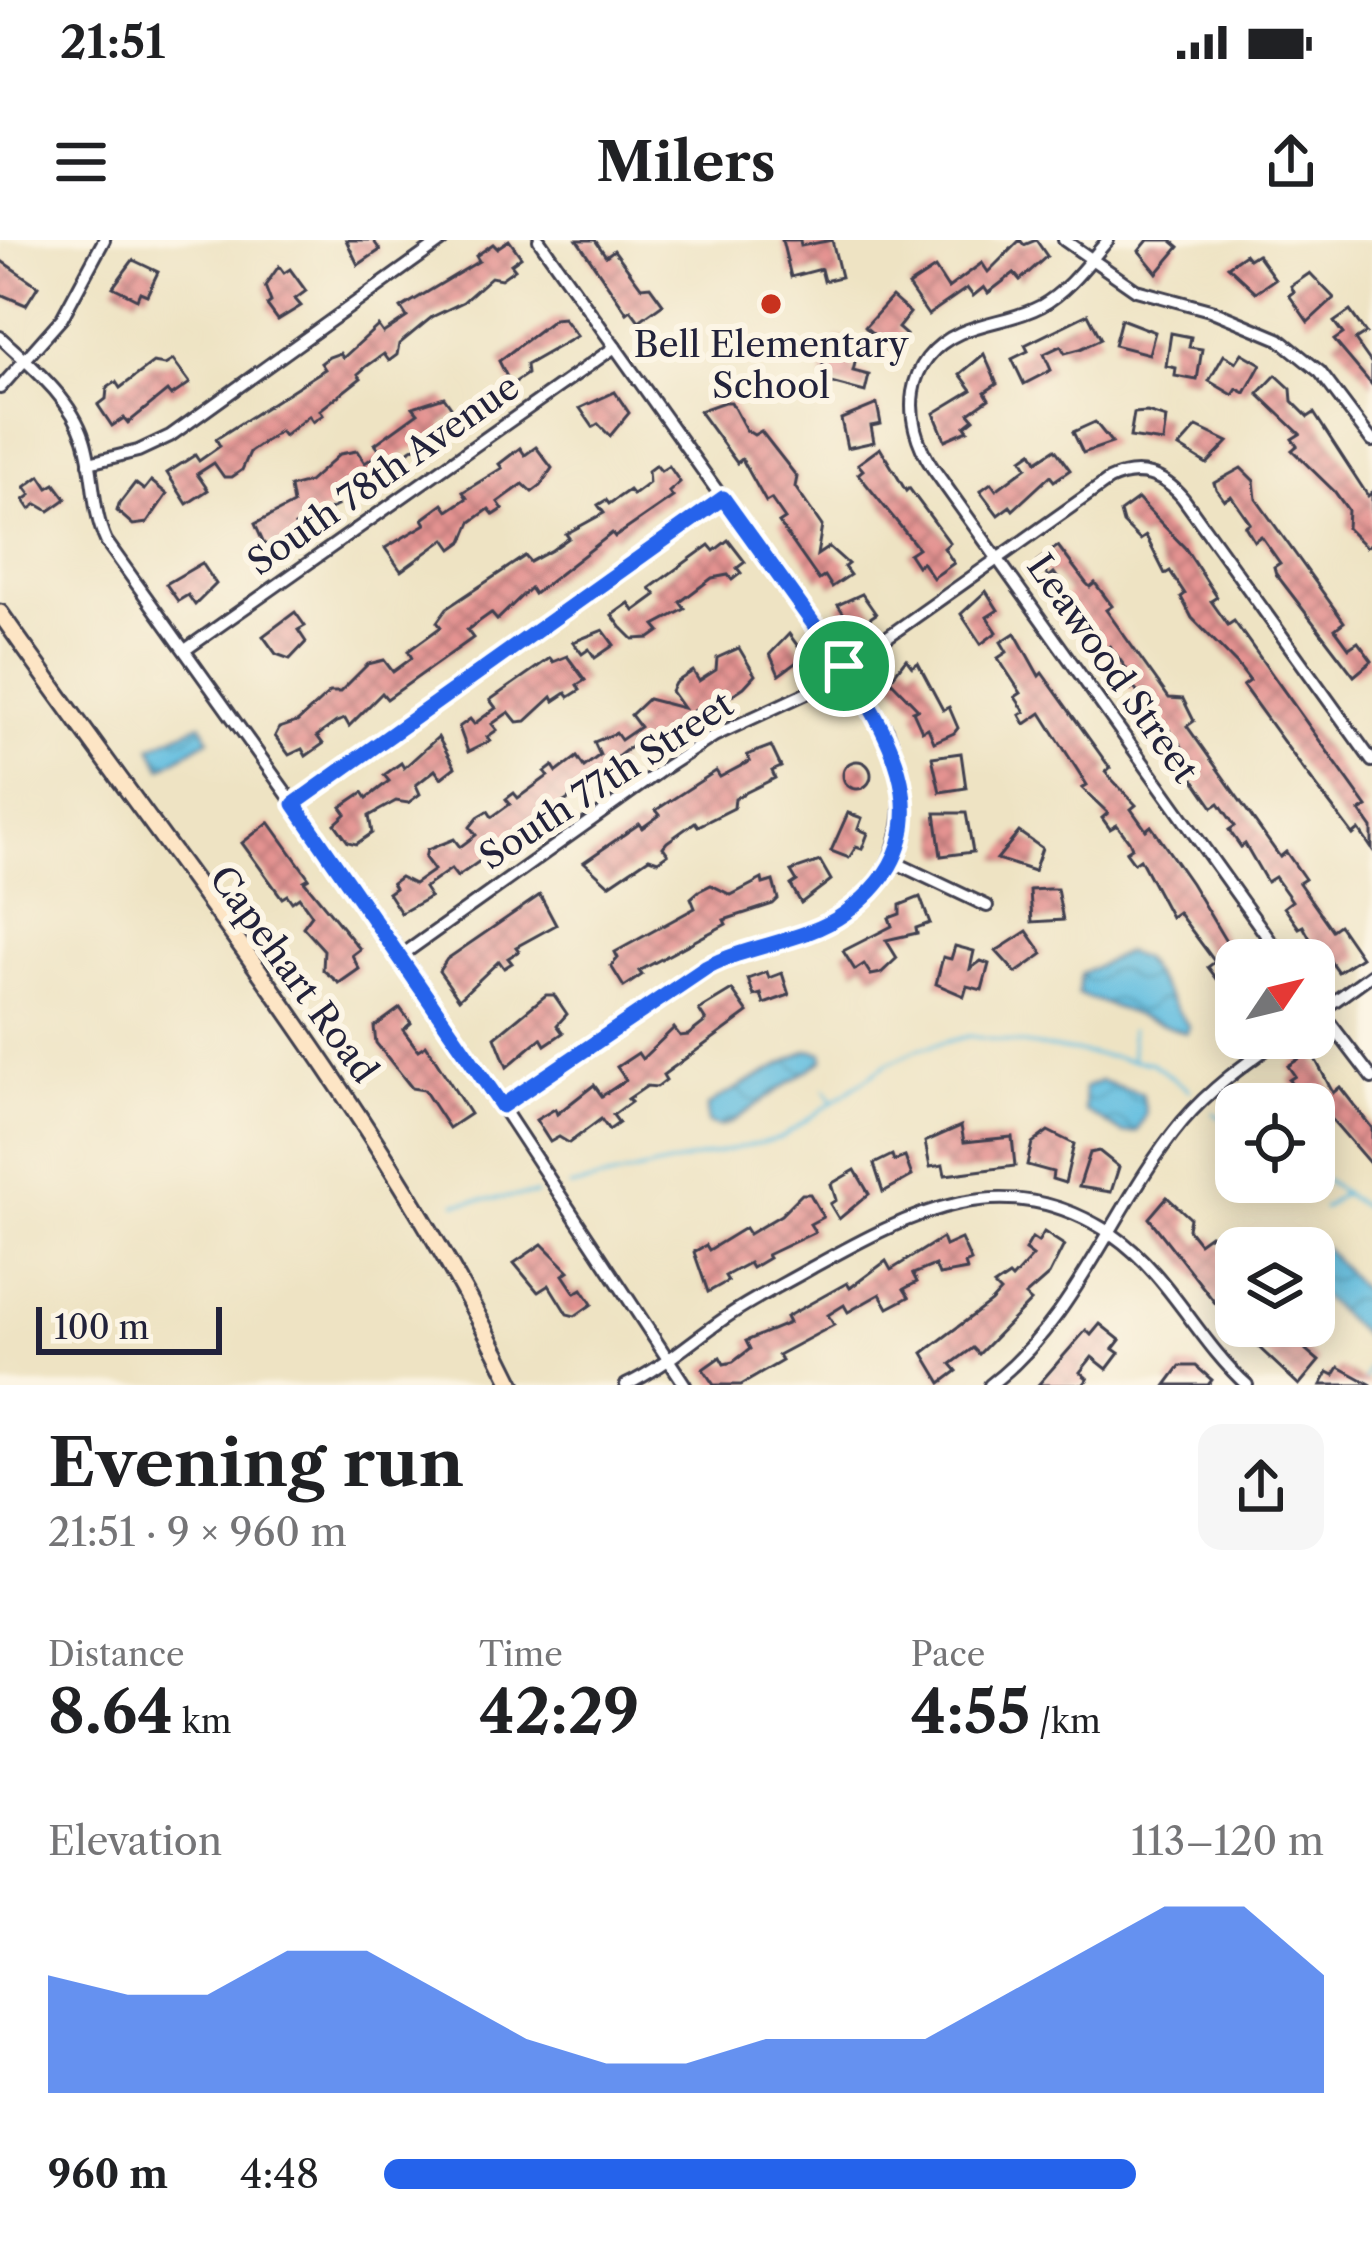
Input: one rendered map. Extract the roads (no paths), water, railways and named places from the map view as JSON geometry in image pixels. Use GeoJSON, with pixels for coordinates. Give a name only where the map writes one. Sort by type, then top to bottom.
{"type":"FeatureCollection","features":[{"type":"Feature","properties":{"kind":"street"},"geometry":{"type":"LineString","coordinates":[[0,388],[73,301],[104,240]]}},
{"type":"Feature","properties":{"kind":"street"},"geometry":{"type":"LineString","coordinates":[[89,463],[138,452],[170,436],[442,240]]}},
{"type":"Feature","properties":{"kind":"street"},"geometry":{"type":"LineString","coordinates":[[502,1106],[707,967],[736,951],[841,917],[872,887],[890,860],[900,832],[903,778],[887,730],[844,666],[539,240]]}},
{"type":"Feature","properties":{"kind":"street"},"geometry":{"type":"LineString","coordinates":[[1064,240],[1089,262],[1136,290],[1210,310],[1279,339],[1320,372],[1372,441]]}},
{"type":"Feature","properties":{"kind":"street"},"geometry":{"type":"LineString","coordinates":[[1089,262],[1108,240]]}},
{"type":"Feature","properties":{"kind":"street","name":"Leawood Street"},"geometry":{"type":"LineString","coordinates":[[1089,262],[1036,308],[967,330],[941,345],[919,372],[910,403],[923,453],[1269,939]]}},
{"type":"Feature","properties":{"kind":"street"},"geometry":{"type":"LineString","coordinates":[[0,337],[76,423],[106,541],[402,955],[685,1385]]}},
{"type":"Feature","properties":{"kind":"street","name":"South 78th Avenue"},"geometry":{"type":"LineString","coordinates":[[185,650],[615,347]]}},
{"type":"Feature","properties":{"kind":"street","name":"South 77th Street"},"geometry":{"type":"LineString","coordinates":[[402,955],[714,736],[796,700],[1109,480],[1149,474],[1183,498],[1372,760]]}},
{"type":"Feature","properties":{"kind":"street"},"geometry":{"type":"LineString","coordinates":[[294,804],[723,498]]}},
{"type":"Feature","properties":{"kind":"street","name":"Capehart Road"},"geometry":{"type":"LineString","coordinates":[[0,614],[364,1124],[420,1210],[513,1385]]}},
{"type":"Feature","properties":{"kind":"street"},"geometry":{"type":"LineString","coordinates":[[890,860],[987,906]]}},
{"type":"Feature","properties":{"kind":"street"},"geometry":{"type":"LineString","coordinates":[[1335,998],[1372,974]]}},
{"type":"Feature","properties":{"kind":"street"},"geometry":{"type":"LineString","coordinates":[[1335,1033],[1372,1078]]}},
{"type":"Feature","properties":{"kind":"street"},"geometry":{"type":"LineString","coordinates":[[990,1385],[1042,1337],[1181,1123],[1223,1080],[1252,1059]]}},
{"type":"Feature","properties":{"kind":"street"},"geometry":{"type":"LineString","coordinates":[[626,1385],[730,1314],[902,1217],[938,1205],[1020,1202],[1109,1233],[1159,1277],[1203,1340],[1247,1385]]}},
{"type":"Feature","properties":{"kind":"water"},"geometry":{"type":"Polygon","coordinates":[[[201,724],[209,739],[162,768],[151,747],[201,724]]]}},
{"type":"Feature","properties":{"kind":"water"},"geometry":{"type":"Polygon","coordinates":[[[1126,952],[1142,959],[1189,1027],[1186,1033],[1078,994],[1081,974],[1126,952]]]}},
{"type":"Feature","properties":{"kind":"water"},"geometry":{"type":"Polygon","coordinates":[[[808,1050],[823,1053],[823,1060],[730,1123],[718,1127],[708,1123],[707,1107],[719,1098],[808,1050]]]}},
{"type":"Feature","properties":{"kind":"water"},"geometry":{"type":"Polygon","coordinates":[[[1101,1081],[1142,1094],[1146,1114],[1137,1132],[1123,1133],[1085,1111],[1084,1088],[1101,1081]]]}},
{"type":"Feature","properties":{"kind":"water"},"geometry":{"type":"Polygon","coordinates":[[[1335,1259],[1372,1301],[1372,1343],[1335,1309],[1335,1259]]]}},
{"type":"Feature","properties":{"kind":"waterway"},"geometry":{"type":"LineString","coordinates":[[1131,1030],[1132,1058]]}},
{"type":"Feature","properties":{"kind":"waterway"},"geometry":{"type":"LineString","coordinates":[[570,1187],[781,1138],[887,1064],[919,1049],[969,1036],[1152,1063],[1189,1090]]}},
{"type":"Feature","properties":{"kind":"waterway"},"geometry":{"type":"LineString","coordinates":[[825,1089],[833,1102]]}},
{"type":"Feature","properties":{"kind":"waterway"},"geometry":{"type":"LineString","coordinates":[[1335,1187],[1372,1213]]}},
{"type":"Feature","properties":{"kind":"waterway"},"geometry":{"type":"LineString","coordinates":[[1323,1209],[1344,1192]]}},
{"type":"Feature","properties":{"kind":"waterway"},"geometry":{"type":"LineString","coordinates":[[456,1203],[536,1194]]}},
{"type":"Feature","properties":{"kind":"waterway"},"geometry":{"type":"LineString","coordinates":[[1363,1383],[1372,1363]]}},
{"type":"Feature","properties":{"kind":"place","name":"Bell Elementary School"},"geometry":{"type":"Point","coordinates":[771,304]}}]}
